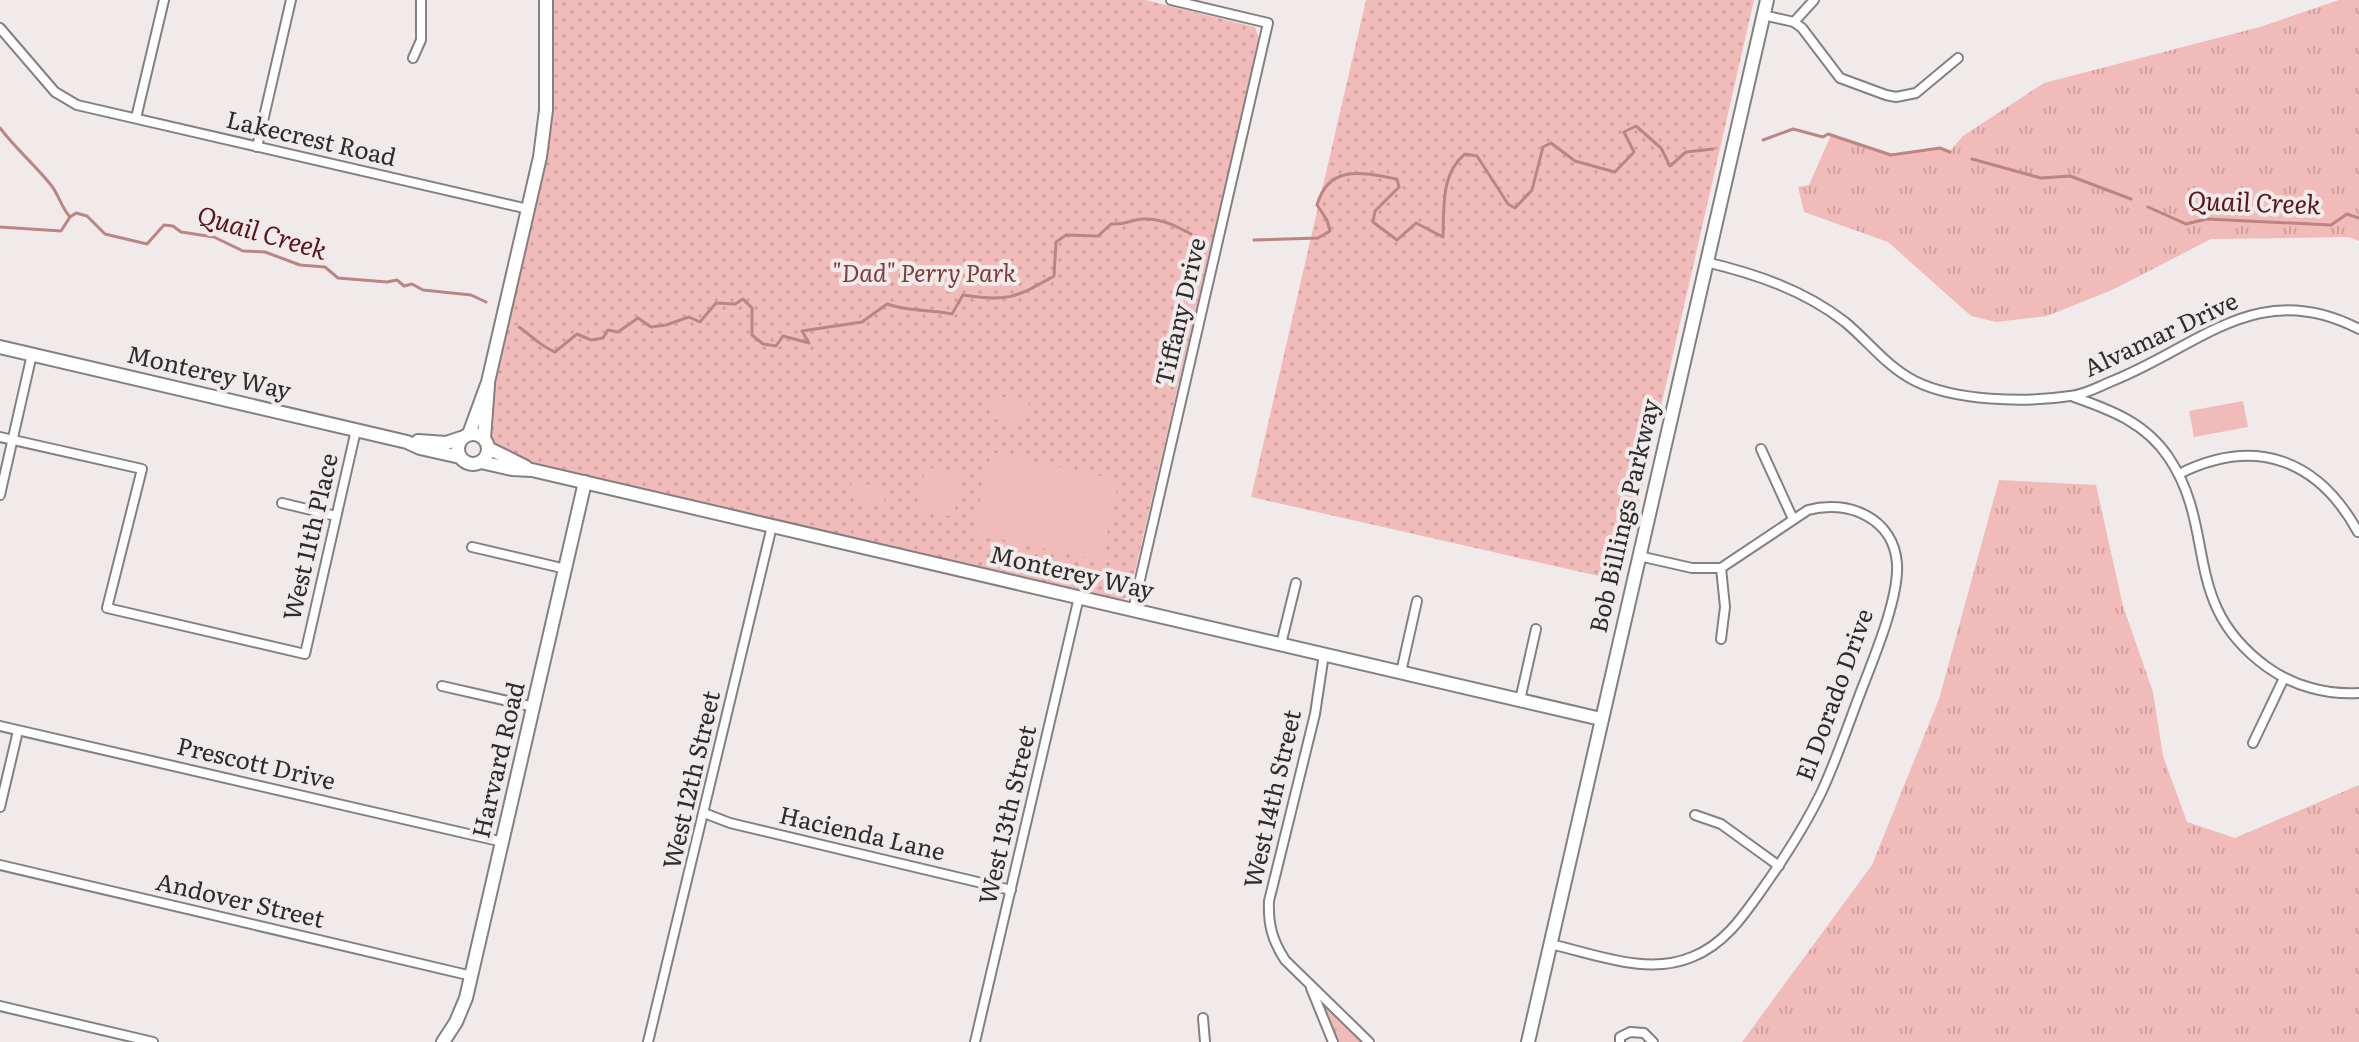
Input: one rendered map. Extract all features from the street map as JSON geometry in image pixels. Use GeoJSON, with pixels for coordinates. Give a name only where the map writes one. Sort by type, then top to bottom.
{"type":"FeatureCollection","features":[{"type":"Feature","properties":{"kind":"street"},"geometry":{"type":"LineString","coordinates":[[136,118],[164,0]]}},
{"type":"Feature","properties":{"kind":"street"},"geometry":{"type":"LineString","coordinates":[[257,147],[291,0]]}},
{"type":"Feature","properties":{"kind":"street"},"geometry":{"type":"LineString","coordinates":[[413,58],[421,40],[421,0]]}},
{"type":"Feature","properties":{"kind":"street"},"geometry":{"type":"LineString","coordinates":[[488,382],[487,455],[481,462],[467,463],[460,457],[458,447],[488,382],[540,157],[546,110],[546,0]]}},
{"type":"Feature","properties":{"kind":"street","name":"Tiffany Drive"},"geometry":{"type":"LineString","coordinates":[[1133,610],[1268,23],[1171,0]]}},
{"type":"Feature","properties":{"kind":"street","name":"Bob Billings Parkway"},"geometry":{"type":"LineString","coordinates":[[1528,1042],[1767,0]]}},
{"type":"Feature","properties":{"kind":"street"},"geometry":{"type":"LineString","coordinates":[[1794,22],[1814,0]]}},
{"type":"Feature","properties":{"kind":"street"},"geometry":{"type":"LineString","coordinates":[[1763,15],[1794,22],[1815,42],[1828,65],[1840,78],[1886,95],[1896,97],[1916,93],[1958,58]]}},
{"type":"Feature","properties":{"kind":"street","name":"Lakecrest Road"},"geometry":{"type":"LineString","coordinates":[[0,28],[60,97],[85,106],[528,209]]}},
{"type":"Feature","properties":{"kind":"street","name":"Alvamar Drive"},"geometry":{"type":"LineString","coordinates":[[1706,262],[1751,273],[1804,296],[1846,323],[1901,373],[1923,385],[1977,396],[2073,396],[2119,413],[2138,425],[2154,439],[2179,474],[2189,502],[2206,583],[2218,613],[2242,647],[2284,678],[2325,691],[2359,693]]}},
{"type":"Feature","properties":{"kind":"street","name":"Alvamar Drive"},"geometry":{"type":"LineString","coordinates":[[2073,396],[2151,365],[2203,333],[2243,316],[2270,311],[2312,314],[2359,329]]}},
{"type":"Feature","properties":{"kind":"street","name":"Monterey Way"},"geometry":{"type":"LineString","coordinates":[[0,347],[460,457]]}},
{"type":"Feature","properties":{"kind":"street"},"geometry":{"type":"LineString","coordinates":[[0,495],[32,354]]}},
{"type":"Feature","properties":{"kind":"street","name":"West 11th Place"},"geometry":{"type":"LineString","coordinates":[[13,439],[142,469],[107,608],[305,654],[356,430]]}},
{"type":"Feature","properties":{"kind":"street"},"geometry":{"type":"LineString","coordinates":[[465,436],[476,434],[486,443]]}},
{"type":"Feature","properties":{"kind":"street","name":"Monterey Way"},"geometry":{"type":"LineString","coordinates":[[407,442],[446,443],[465,436]]}},
{"type":"Feature","properties":{"kind":"street"},"geometry":{"type":"LineString","coordinates":[[0,437],[13,439]]}},
{"type":"Feature","properties":{"kind":"street","name":"Monterey Way"},"geometry":{"type":"LineString","coordinates":[[486,443],[532,470]]}},
{"type":"Feature","properties":{"kind":"street"},"geometry":{"type":"LineString","coordinates":[[1761,449],[1793,519]]}},
{"type":"Feature","properties":{"kind":"street"},"geometry":{"type":"LineString","coordinates":[[2179,474],[2208,461],[2235,456],[2284,462],[2307,472],[2328,488],[2346,510],[2358,532]]}},
{"type":"Feature","properties":{"kind":"street","name":"Monterey Way"},"geometry":{"type":"LineString","coordinates":[[481,462],[585,482],[1601,719]]}},
{"type":"Feature","properties":{"kind":"street","name":"Harvard Road"},"geometry":{"type":"LineString","coordinates":[[443,1042],[463,1008],[472,976],[585,482]]}},
{"type":"Feature","properties":{"kind":"street"},"geometry":{"type":"LineString","coordinates":[[282,503],[336,516]]}},
{"type":"Feature","properties":{"kind":"street","name":"El Dorado Drive"},"geometry":{"type":"LineString","coordinates":[[1550,944],[1645,965],[1676,963],[1715,945],[1734,927],[1796,841],[1832,767],[1880,640],[1897,573],[1891,541],[1879,525],[1861,512],[1843,506],[1822,506],[1793,519],[1721,568]]}},
{"type":"Feature","properties":{"kind":"street","name":"West 12th Street"},"geometry":{"type":"LineString","coordinates":[[648,1042],[772,526]]}},
{"type":"Feature","properties":{"kind":"street"},"geometry":{"type":"LineString","coordinates":[[472,547],[566,569]]}},
{"type":"Feature","properties":{"kind":"street"},"geometry":{"type":"LineString","coordinates":[[1639,556],[1692,568],[1721,568],[1725,607],[1721,639]]}},
{"type":"Feature","properties":{"kind":"street"},"geometry":{"type":"LineString","coordinates":[[1281,644],[1296,583]]}},
{"type":"Feature","properties":{"kind":"street","name":"West 13th Street"},"geometry":{"type":"LineString","coordinates":[[975,1042],[1079,597]]}},
{"type":"Feature","properties":{"kind":"street"},"geometry":{"type":"LineString","coordinates":[[1401,672],[1417,601]]}},
{"type":"Feature","properties":{"kind":"street"},"geometry":{"type":"LineString","coordinates":[[1520,700],[1536,629]]}},
{"type":"Feature","properties":{"kind":"street","name":"West 14th Street"},"geometry":{"type":"LineString","coordinates":[[1324,654],[1315,714],[1269,922],[1276,946],[1311,987],[1346,1016],[1369,1042]]}},
{"type":"Feature","properties":{"kind":"street"},"geometry":{"type":"LineString","coordinates":[[2253,743],[2284,678]]}},
{"type":"Feature","properties":{"kind":"street"},"geometry":{"type":"LineString","coordinates":[[442,686],[534,707]]}},
{"type":"Feature","properties":{"kind":"street","name":"Prescott Drive"},"geometry":{"type":"LineString","coordinates":[[0,726],[503,842]]}},
{"type":"Feature","properties":{"kind":"street"},"geometry":{"type":"LineString","coordinates":[[0,807],[18,731]]}},
{"type":"Feature","properties":{"kind":"street","name":"Hacienda Lane"},"geometry":{"type":"LineString","coordinates":[[704,813],[730,823],[1011,890]]}},
{"type":"Feature","properties":{"kind":"street"},"geometry":{"type":"LineString","coordinates":[[1695,815],[1721,824],[1779,866]]}},
{"type":"Feature","properties":{"kind":"street","name":"Andover Street"},"geometry":{"type":"LineString","coordinates":[[0,865],[472,976]]}},
{"type":"Feature","properties":{"kind":"street","name":"West 14th Street"},"geometry":{"type":"LineString","coordinates":[[1311,987],[1333,1042]]}},
{"type":"Feature","properties":{"kind":"street"},"geometry":{"type":"LineString","coordinates":[[0,1006],[153,1042]]}},
{"type":"Feature","properties":{"kind":"street"},"geometry":{"type":"LineString","coordinates":[[1203,1018],[1205,1042]]}},
{"type":"Feature","properties":{"kind":"street"},"geometry":{"type":"LineString","coordinates":[[1620,1042],[1620,1037],[1630,1032],[1644,1033],[1653,1042]]}},
{"type":"Feature","properties":{"kind":"green space","name":"\"Dad\" Perry Park"},"geometry":{"type":"Polygon","coordinates":[[[551,0],[1145,0],[1255,27],[1259,39],[1129,597],[1119,600],[529,463],[492,444],[487,428],[498,365],[550,130],[551,0]]]}},
{"type":"Feature","properties":{"kind":"green space"},"geometry":{"type":"Polygon","coordinates":[[[1366,0],[1754,0],[1621,581],[1251,497],[1366,0]]]}},
{"type":"Feature","properties":{"kind":"green space"},"geometry":{"type":"Polygon","coordinates":[[[2339,0],[2359,0],[2359,241],[2349,237],[2211,239],[2112,290],[2047,316],[1996,322],[1971,316],[1888,242],[1804,212],[1798,187],[1809,185],[1831,135],[1891,155],[1940,148],[1950,151],[1963,136],[2044,83],[2260,27],[2339,0]]]}},
{"type":"Feature","properties":{"kind":"green space"},"geometry":{"type":"Polygon","coordinates":[[[995,395],[1029,403],[1024,426],[990,418],[995,395]]]}},
{"type":"Feature","properties":{"kind":"green space"},"geometry":{"type":"Polygon","coordinates":[[[2243,401],[2248,427],[2194,437],[2189,411],[2243,401]]]}},
{"type":"Feature","properties":{"kind":"green space"},"geometry":{"type":"Polygon","coordinates":[[[991,452],[1119,480],[1101,561],[973,533],[991,452]]]}},
{"type":"Feature","properties":{"kind":"green space"},"geometry":{"type":"Polygon","coordinates":[[[926,467],[963,476],[953,517],[916,508],[926,467]]]}},
{"type":"Feature","properties":{"kind":"green space"},"geometry":{"type":"Polygon","coordinates":[[[1999,480],[2096,485],[2123,606],[2153,692],[2163,756],[2187,822],[2235,838],[2359,785],[2359,1042],[1742,1042],[1872,865],[1939,699],[1999,480]]]}},
{"type":"Feature","properties":{"kind":"green space"},"geometry":{"type":"Polygon","coordinates":[[[852,481],[887,489],[883,505],[848,497],[852,481]]]}},
{"type":"Feature","properties":{"kind":"green space"},"geometry":{"type":"Polygon","coordinates":[[[1319,997],[1366,1042],[1336,1042],[1319,997]]]}},
{"type":"Feature","properties":{"kind":"waterway","name":"Quail Creek"},"geometry":{"type":"LineString","coordinates":[[1254,240],[1318,238],[1330,231],[1317,205],[1330,182],[1349,174],[1397,179],[1399,187],[1375,211],[1373,222],[1397,240],[1416,223],[1443,237],[1448,181],[1457,162],[1465,154],[1477,156],[1508,204],[1515,208],[1532,190],[1543,147],[1551,143],[1575,161],[1615,172],[1634,152],[1624,132],[1636,126],[1661,148],[1670,166],[1686,152],[1713,149]]}},
{"type":"Feature","properties":{"kind":"waterway"},"geometry":{"type":"LineString","coordinates":[[0,128],[51,185],[70,217]]}},
{"type":"Feature","properties":{"kind":"waterway","name":"Quail Creek"},"geometry":{"type":"LineString","coordinates":[[1763,140],[1793,129],[1823,137],[1828,134],[1891,155],[1940,148],[1950,152]]}},
{"type":"Feature","properties":{"kind":"waterway","name":"Quail Creek"},"geometry":{"type":"LineString","coordinates":[[1972,159],[2041,178],[2070,176],[2131,199]]}},
{"type":"Feature","properties":{"kind":"waterway","name":"Quail Creek"},"geometry":{"type":"LineString","coordinates":[[2148,207],[2186,224],[2207,219],[2331,225],[2347,214],[2359,218]]}},
{"type":"Feature","properties":{"kind":"waterway","name":"Quail Creek"},"geometry":{"type":"LineString","coordinates":[[0,227],[61,231],[76,213],[87,216],[105,234],[147,244],[164,225],[173,226],[181,232],[214,237],[243,251],[265,252],[300,265],[325,267],[338,278],[397,280],[404,286],[412,284],[423,290],[471,295],[486,302]]}},
{"type":"Feature","properties":{"kind":"waterway","name":"Quail Creek"},"geometry":{"type":"LineString","coordinates":[[519,327],[555,352],[577,334],[591,340],[603,338],[608,330],[618,332],[638,318],[651,327],[689,317],[700,322],[716,303],[735,304],[743,299],[752,308],[752,335],[763,344],[776,346],[783,336],[809,343],[802,331],[862,322],[887,304],[952,314],[963,295],[1001,298],[1020,294],[1054,276],[1056,242],[1066,235],[1098,236],[1111,224],[1142,219],[1162,221],[1191,234]]}}]}
